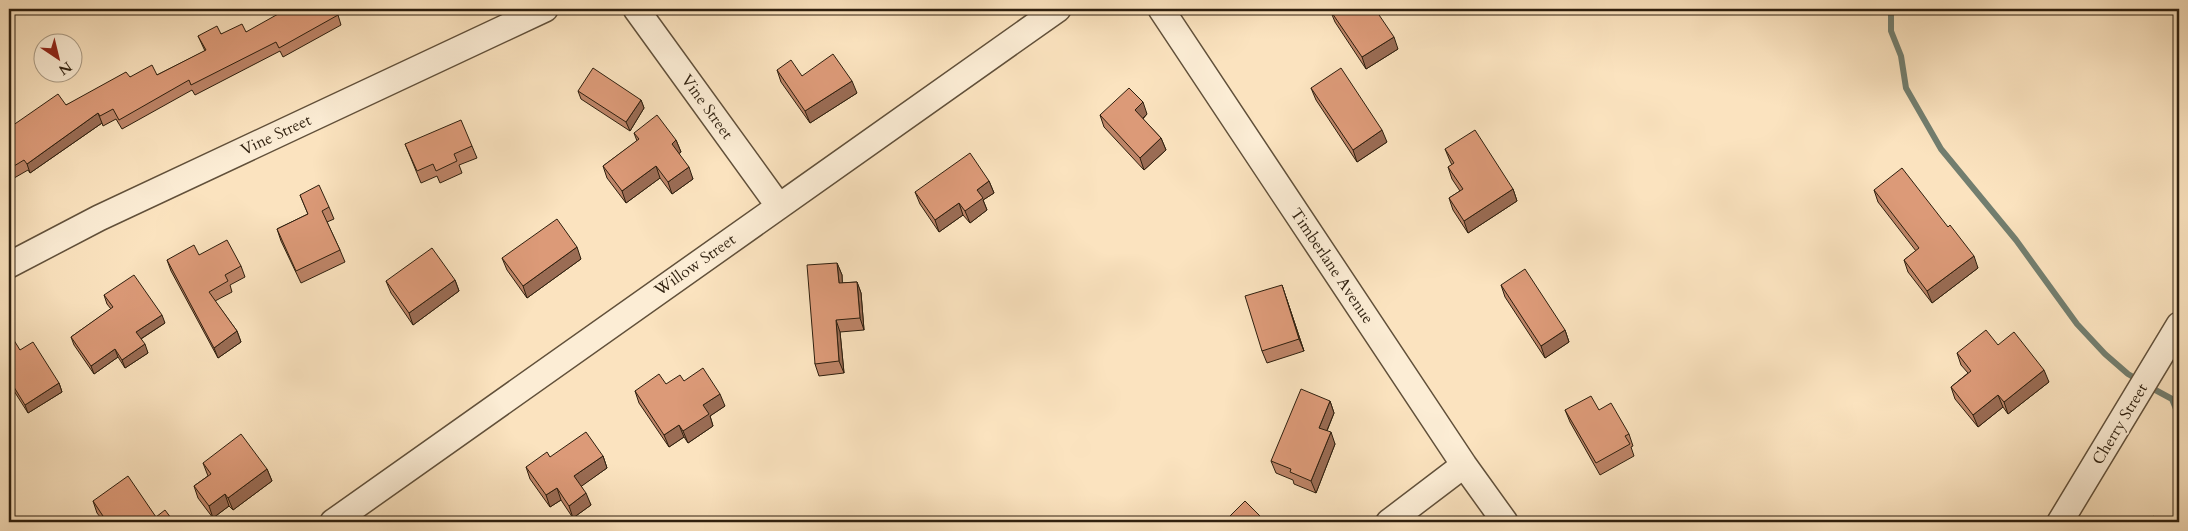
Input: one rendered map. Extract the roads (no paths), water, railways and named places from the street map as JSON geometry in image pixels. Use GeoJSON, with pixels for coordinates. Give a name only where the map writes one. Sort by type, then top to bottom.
{"type":"FeatureCollection","features":[{"type":"Feature","properties":{"kind":"street","name":"Vine Street"},"geometry":{"type":"LineString","coordinates":[[9,265],[108,214],[545,9]]}},
{"type":"Feature","properties":{"kind":"street","name":"Vine Street"},"geometry":{"type":"LineString","coordinates":[[636,9],[778,206]]}},
{"type":"Feature","properties":{"kind":"street","name":"Willow Street"},"geometry":{"type":"LineString","coordinates":[[333,522],[1058,9]]}},
{"type":"Feature","properties":{"kind":"street","name":"Timberlane Avenue"},"geometry":{"type":"LineString","coordinates":[[1161,9],[1464,464],[1505,522]]}},
{"type":"Feature","properties":{"kind":"street","name":"Cherry Street"},"geometry":{"type":"LineString","coordinates":[[2060,522],[2179,325]]}},
{"type":"Feature","properties":{"kind":"street"},"geometry":{"type":"LineString","coordinates":[[1388,522],[1464,464]]}},
{"type":"Feature","properties":{"kind":"waterway"},"geometry":{"type":"LineString","coordinates":[[1891,9],[1891,31],[1901,56],[1906,88],[1941,149],[2016,240],[2077,324],[2105,354],[2128,374],[2140,381]]}},
{"type":"Feature","properties":{"kind":"waterway"},"geometry":{"type":"LineString","coordinates":[[2148,386],[2172,399],[2179,416]]}}]}
